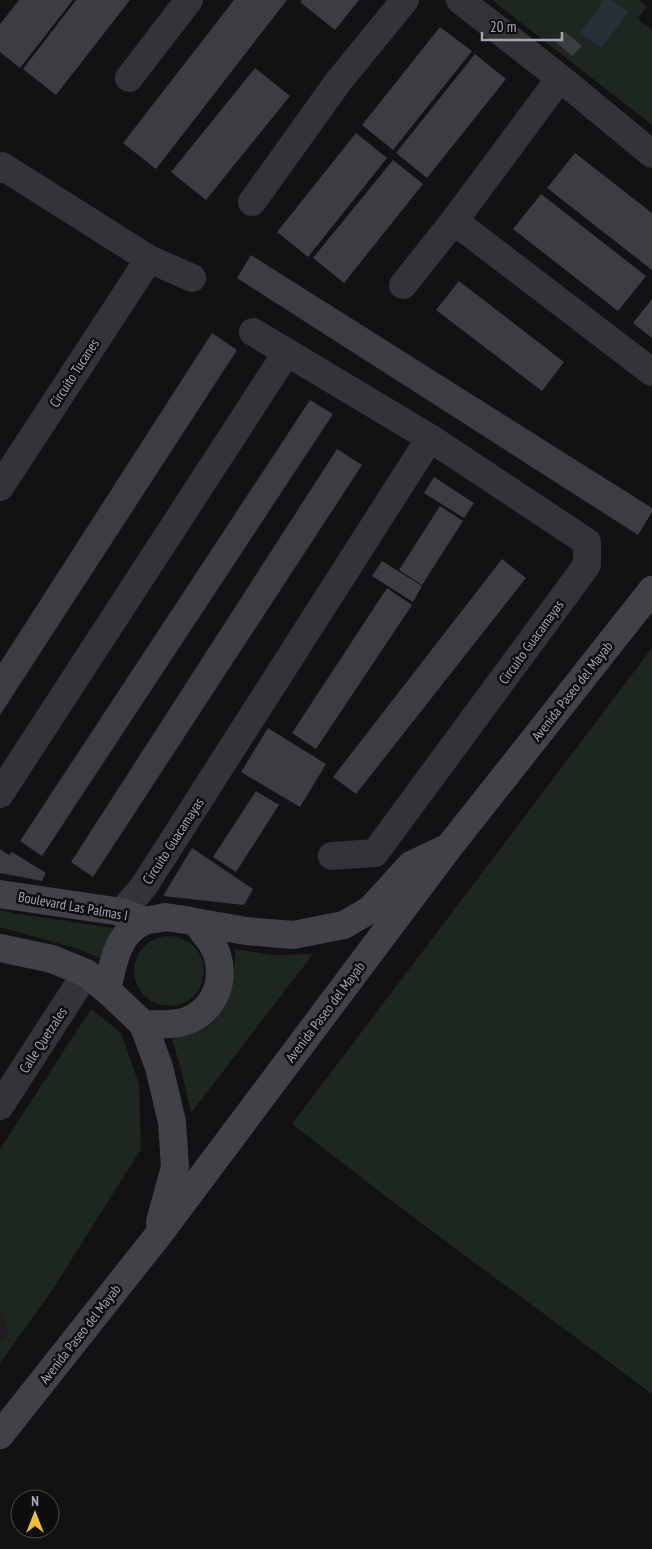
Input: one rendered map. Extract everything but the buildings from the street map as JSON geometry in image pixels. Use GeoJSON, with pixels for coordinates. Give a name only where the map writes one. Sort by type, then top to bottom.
{"type":"FeatureCollection","features":[{"type":"Feature","properties":{"kind":"street"},"geometry":{"type":"LineString","coordinates":[[129,78],[189,0]]}},
{"type":"Feature","properties":{"kind":"street"},"geometry":{"type":"LineString","coordinates":[[252,202],[338,82],[405,0]]}},
{"type":"Feature","properties":{"kind":"street"},"geometry":{"type":"LineString","coordinates":[[460,0],[560,78],[652,154]]}},
{"type":"Feature","properties":{"kind":"street"},"geometry":{"type":"LineString","coordinates":[[403,286],[454,221],[560,78]]}},
{"type":"Feature","properties":{"kind":"street"},"geometry":{"type":"LineString","coordinates":[[1,166],[148,259],[192,278]]}},
{"type":"Feature","properties":{"kind":"street"},"geometry":{"type":"LineString","coordinates":[[454,221],[652,372]]}},
{"type":"Feature","properties":{"kind":"street","name":"Circuito Tucanes"},"geometry":{"type":"LineString","coordinates":[[0,487],[148,259]]}},
{"type":"Feature","properties":{"kind":"street","name":"Circuito Guacamayas"},"geometry":{"type":"LineString","coordinates":[[253,332],[430,438],[587,542],[587,565],[375,853],[332,856]]}},
{"type":"Feature","properties":{"kind":"street"},"geometry":{"type":"LineString","coordinates":[[0,794],[287,352]]}},
{"type":"Feature","properties":{"kind":"street","name":"Circuito Guacamayas"},"geometry":{"type":"LineString","coordinates":[[134,917],[149,878],[430,438]]}},
{"type":"Feature","properties":{"kind":"street","name":"Avenida Paseo del Mayab"},"geometry":{"type":"LineString","coordinates":[[0,1435],[156,1238],[449,847],[652,590]]}},
{"type":"Feature","properties":{"kind":"street"},"geometry":{"type":"LineString","coordinates":[[107,990],[114,957],[122,940],[130,932],[134,917],[165,917],[246,931],[293,935],[344,925],[371,909],[410,865],[449,847]]}},
{"type":"Feature","properties":{"kind":"street","name":"Boulevard Las Palmas I"},"geometry":{"type":"LineString","coordinates":[[0,894],[134,917]]}},
{"type":"Feature","properties":{"kind":"street"},"geometry":{"type":"LineString","coordinates":[[144,1024],[177,1024],[190,1020],[205,1009],[214,997],[220,979],[220,960],[212,942],[195,922]]}},
{"type":"Feature","properties":{"kind":"street"},"geometry":{"type":"LineString","coordinates":[[0,948],[52,959],[86,973],[144,1024],[166,1094],[172,1122],[175,1167],[156,1238]]}},
{"type":"Feature","properties":{"kind":"street","name":"Calle Quetzales"},"geometry":{"type":"LineString","coordinates":[[0,1106],[86,973]]}},
{"type":"Feature","properties":{"kind":"shaded area"},"geometry":{"type":"Polygon","coordinates":[[[492,0],[638,0],[647,6],[638,19],[652,30],[652,125],[492,0]]]}},
{"type":"Feature","properties":{"kind":"shaded area"},"geometry":{"type":"Polygon","coordinates":[[[604,0],[611,0],[628,12],[601,48],[580,33],[604,0]]]}},
{"type":"Feature","properties":{"kind":"shaded area"},"geometry":{"type":"Polygon","coordinates":[[[652,648],[652,1394],[413,1217],[292,1124],[652,648]]]}},
{"type":"Feature","properties":{"kind":"shaded area"},"geometry":{"type":"Polygon","coordinates":[[[0,910],[113,928],[100,958],[75,948],[0,927],[0,910]]]}},
{"type":"Feature","properties":{"kind":"shaded area"},"geometry":{"type":"Polygon","coordinates":[[[169,936],[188,942],[198,952],[204,971],[198,990],[188,1000],[169,1006],[150,1000],[140,990],[134,971],[140,952],[150,942],[169,936]]]}},
{"type":"Feature","properties":{"kind":"shaded area"},"geometry":{"type":"Polygon","coordinates":[[[235,949],[272,955],[313,954],[191,1113],[172,1039],[208,1023],[224,1006],[233,979],[235,949]]]}},
{"type":"Feature","properties":{"kind":"shaded area"},"geometry":{"type":"Polygon","coordinates":[[[91,1009],[121,1033],[139,1084],[141,1149],[53,1289],[0,1363],[0,1344],[9,1331],[0,1310],[0,1149],[91,1009]]]}},
{"type":"Feature","properties":{"kind":"shaded area"},"geometry":{"type":"Polygon","coordinates":[[[0,1310],[10,1331],[0,1344],[0,1310]]]}}]}
